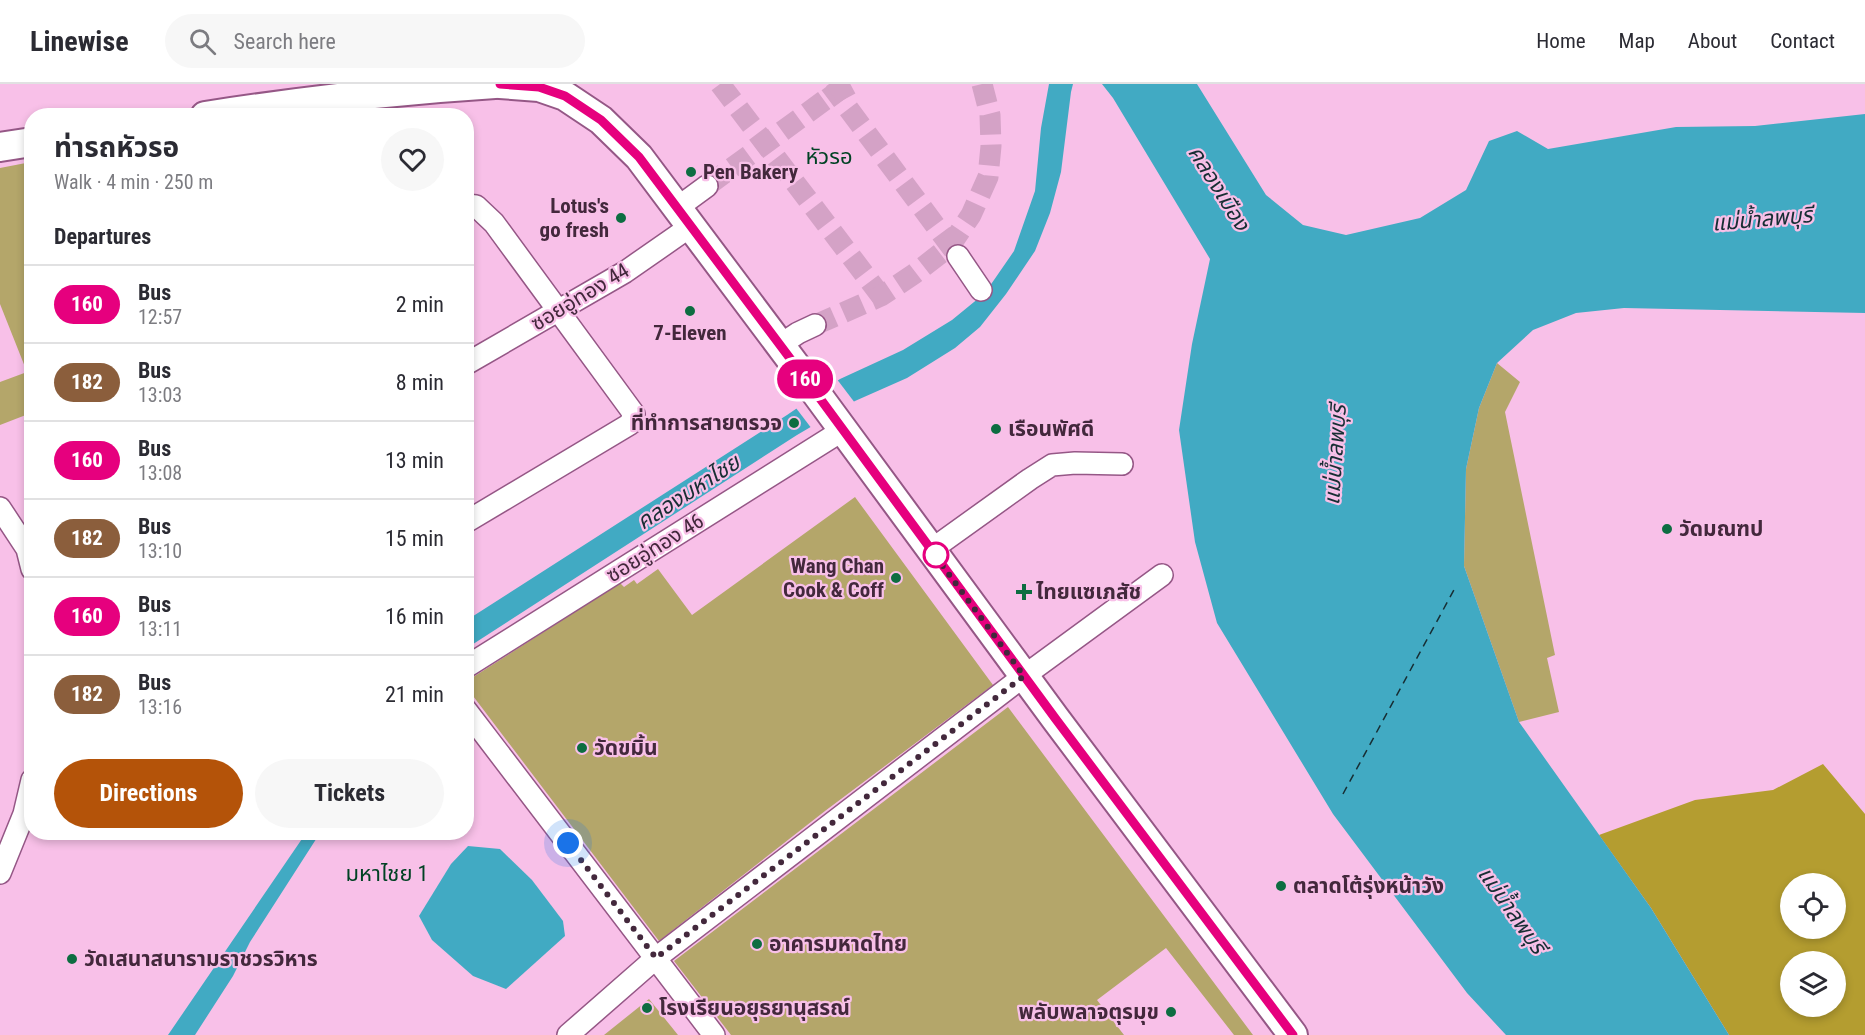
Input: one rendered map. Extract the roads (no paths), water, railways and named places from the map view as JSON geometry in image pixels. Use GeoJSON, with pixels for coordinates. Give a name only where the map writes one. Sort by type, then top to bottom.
{"type":"FeatureCollection","features":[{"type":"Feature","properties":{"kind":"main road"},"geometry":{"type":"LineString","coordinates":[[259,108],[406,89],[495,84]]}},
{"type":"Feature","properties":{"kind":"main road"},"geometry":{"type":"LineString","coordinates":[[500,84],[568,90],[639,157],[1293,1035]]}},
{"type":"Feature","properties":{"kind":"main road"},"geometry":{"type":"LineString","coordinates":[[0,147],[24,143]]}},
{"type":"Feature","properties":{"kind":"street","name":"ซอยอู่ทอง 44"},"geometry":{"type":"LineString","coordinates":[[474,359],[625,272],[684,217],[707,186]]}},
{"type":"Feature","properties":{"kind":"street"},"geometry":{"type":"LineString","coordinates":[[474,206],[494,223],[634,414],[630,423],[474,517]]}},
{"type":"Feature","properties":{"kind":"street"},"geometry":{"type":"LineString","coordinates":[[958,256],[981,290]]}},
{"type":"Feature","properties":{"kind":"street"},"geometry":{"type":"LineString","coordinates":[[780,345],[815,325]]}},
{"type":"Feature","properties":{"kind":"street","name":"ซอยอู่ทอง 46"},"geometry":{"type":"LineString","coordinates":[[474,662],[839,424]]}},
{"type":"Feature","properties":{"kind":"street"},"geometry":{"type":"LineString","coordinates":[[931,550],[1052,465],[1122,464]]}},
{"type":"Feature","properties":{"kind":"street"},"geometry":{"type":"LineString","coordinates":[[0,508],[24,550]]}},
{"type":"Feature","properties":{"kind":"street"},"geometry":{"type":"LineString","coordinates":[[568,1035],[656,958],[1024,676],[1162,575]]}},
{"type":"Feature","properties":{"kind":"street"},"geometry":{"type":"LineString","coordinates":[[474,720],[714,1035]]}},
{"type":"Feature","properties":{"kind":"street"},"geometry":{"type":"LineString","coordinates":[[0,873],[24,814]]}},
{"type":"Feature","properties":{"kind":"water","name":"คลองมหาไชย"},"geometry":{"type":"Polygon","coordinates":[[[1049,84],[1073,84],[1061,172],[1050,213],[1035,251],[980,327],[955,348],[907,378],[855,401],[797,435],[474,643],[474,616],[840,379],[903,350],[952,320],[985,293],[1014,251],[1035,191],[1041,128],[1049,84]]]}},
{"type":"Feature","properties":{"kind":"water"},"geometry":{"type":"Polygon","coordinates":[[[1102,84],[1197,84],[1266,195],[1303,225],[1346,235],[1420,218],[1466,190],[1489,141],[1517,131],[1548,149],[1676,127],[1755,126],[1865,114],[1865,313],[1624,308],[1576,313],[1533,330],[1497,363],[1479,408],[1466,469],[1464,566],[1519,722],[1651,908],[1729,1035],[1506,1035],[1467,993],[1333,814],[1217,623],[1195,542],[1179,430],[1192,344],[1210,259],[1113,98],[1102,84]]]}},
{"type":"Feature","properties":{"kind":"water"},"geometry":{"type":"Polygon","coordinates":[[[301,840],[316,840],[250,942],[233,976],[195,1035],[168,1035],[301,840]]]}},
{"type":"Feature","properties":{"kind":"water"},"geometry":{"type":"Polygon","coordinates":[[[468,846],[500,849],[532,880],[563,921],[565,936],[506,989],[473,976],[432,940],[419,916],[451,864],[468,846]]]}},
{"type":"Feature","properties":{"kind":"tunnel"},"geometry":{"type":"LineString","coordinates":[[720,84],[881,296]]}},
{"type":"Feature","properties":{"kind":"tunnel"},"geometry":{"type":"LineString","coordinates":[[830,84],[958,256]]}},
{"type":"Feature","properties":{"kind":"tunnel"},"geometry":{"type":"LineString","coordinates":[[707,186],[836,92],[851,84]]}},
{"type":"Feature","properties":{"kind":"tunnel"},"geometry":{"type":"LineString","coordinates":[[815,325],[881,296],[950,246],[971,215],[988,177],[991,146],[990,115],[982,84]]}},
{"type":"Feature","properties":{"kind":"place","name":"Pen Bakery"},"geometry":{"type":"Point","coordinates":[691,172]}},
{"type":"Feature","properties":{"kind":"place","name":"Lotus's go fresh"},"geometry":{"type":"Point","coordinates":[621,218]}},
{"type":"Feature","properties":{"kind":"place","name":"7-Eleven"},"geometry":{"type":"Point","coordinates":[690,311]}},
{"type":"Feature","properties":{"kind":"place","name":"ที่ทำการสายตรวจ"},"geometry":{"type":"Point","coordinates":[794,423]}},
{"type":"Feature","properties":{"kind":"place","name":"เรือนพัศดี"},"geometry":{"type":"Point","coordinates":[996,429]}},
{"type":"Feature","properties":{"kind":"place","name":"วัดมณฑป"},"geometry":{"type":"Point","coordinates":[1667,529]}},
{"type":"Feature","properties":{"kind":"place","name":"Wang Chan Cook & Coff"},"geometry":{"type":"Point","coordinates":[896,578]}},
{"type":"Feature","properties":{"kind":"place","name":"ไทยแซเภสัช"},"geometry":{"type":"Point","coordinates":[1024,592]}},
{"type":"Feature","properties":{"kind":"place","name":"วัดขมิ้น"},"geometry":{"type":"Point","coordinates":[582,748]}},
{"type":"Feature","properties":{"kind":"place","name":"ตลาดโต้รุ่งหน้าวัง"},"geometry":{"type":"Point","coordinates":[1281,886]}},
{"type":"Feature","properties":{"kind":"place","name":"อาคารมหาดไทย"},"geometry":{"type":"Point","coordinates":[757,944]}},
{"type":"Feature","properties":{"kind":"place","name":"วัดเสนาสนารามราชวรวิหาร"},"geometry":{"type":"Point","coordinates":[72,959]}},
{"type":"Feature","properties":{"kind":"place","name":"โรงเรียนอยุธยานุสรณ์"},"geometry":{"type":"Point","coordinates":[647,1008]}},
{"type":"Feature","properties":{"kind":"place","name":"พลับพลาจตุรมุข"},"geometry":{"type":"Point","coordinates":[1171,1012]}},
{"type":"Feature","properties":{"kind":"district","name":"หัวรอ"},"geometry":{"type":"Point","coordinates":[829,156]}},
{"type":"Feature","properties":{"kind":"district","name":"มหาไชย 1"},"geometry":{"type":"Point","coordinates":[387,873]}},
{"type":"Feature","properties":{"kind":"water label","name":"คลองเมือง"},"geometry":{"type":"Point","coordinates":[1219,188]}},
{"type":"Feature","properties":{"kind":"water label","name":"แม่น้ำลพบุรี"},"geometry":{"type":"Point","coordinates":[1762,219]}},
{"type":"Feature","properties":{"kind":"water label","name":"แม่น้ำลพบุรี"},"geometry":{"type":"Point","coordinates":[1335,455]}},
{"type":"Feature","properties":{"kind":"water label","name":"แม่น้ำลพบุรี"},"geometry":{"type":"Point","coordinates":[1512,910]}}]}
